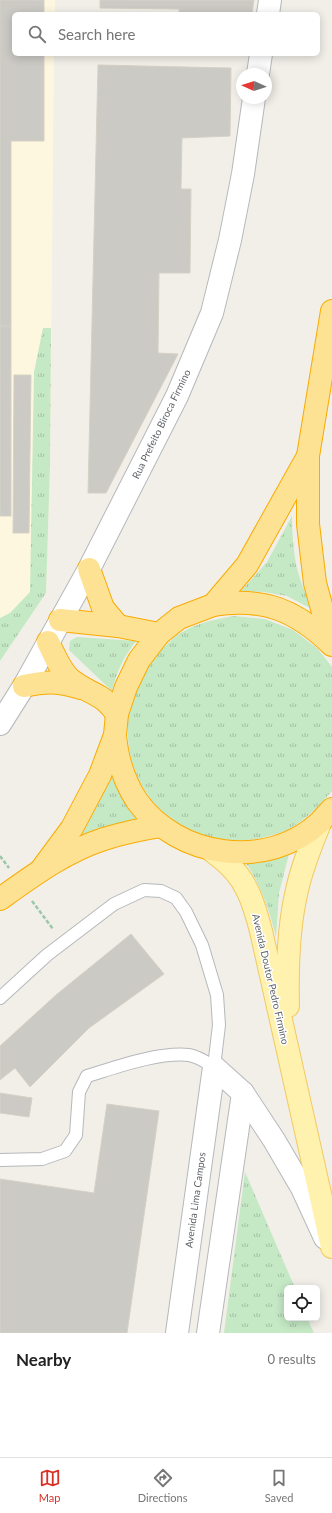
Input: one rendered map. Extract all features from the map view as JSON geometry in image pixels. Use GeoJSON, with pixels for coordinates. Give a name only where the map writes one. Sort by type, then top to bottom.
{"type":"FeatureCollection","features":[{"type":"Feature","properties":{"kind":"highway"},"geometry":{"type":"LineString","coordinates":[[332,311],[308,456],[309,531],[315,583],[332,644]]}},
{"type":"Feature","properties":{"kind":"highway"},"geometry":{"type":"LineString","coordinates":[[214,605],[247,564],[308,456]]}},
{"type":"Feature","properties":{"kind":"highway"},"geometry":{"type":"LineString","coordinates":[[89,569],[103,608],[118,626]]}},
{"type":"Feature","properties":{"kind":"highway"},"geometry":{"type":"LineString","coordinates":[[41,870],[72,828],[100,775],[114,735],[117,714],[126,687],[139,660],[159,634],[179,618],[214,605],[229,602],[260,604],[275,607],[303,620],[316,629],[332,644]]}},
{"type":"Feature","properties":{"kind":"highway"},"geometry":{"type":"LineString","coordinates":[[60,620],[118,626],[159,634]]}},
{"type":"Feature","properties":{"kind":"highway"},"geometry":{"type":"LineString","coordinates":[[48,642],[58,662],[70,679],[86,690],[100,697],[110,705],[117,714]]}},
{"type":"Feature","properties":{"kind":"highway"},"geometry":{"type":"LineString","coordinates":[[24,686],[38,683],[59,682],[86,690]]}},
{"type":"Feature","properties":{"kind":"highway"},"geometry":{"type":"LineString","coordinates":[[114,735],[116,753],[121,769],[128,785],[148,814],[161,826],[185,840],[211,850],[234,853],[257,851],[279,846],[301,836],[326,816]]}},
{"type":"Feature","properties":{"kind":"highway"},"geometry":{"type":"LineString","coordinates":[[0,899],[41,870],[102,840],[124,833],[161,826]]}},
{"type":"Feature","properties":{"kind":"main road","name":"Avenida Doutor Pedro Firmino"},"geometry":{"type":"LineString","coordinates":[[289,1051],[287,972],[291,924],[296,890],[303,866],[326,816]]}},
{"type":"Feature","properties":{"kind":"main road","name":"Avenida Doutor Pedro Firmino"},"geometry":{"type":"LineString","coordinates":[[211,850],[231,867],[245,886],[254,906],[289,1051],[332,1247]]}},
{"type":"Feature","properties":{"kind":"street"},"geometry":{"type":"LineString","coordinates":[[268,12],[270,0]]}},
{"type":"Feature","properties":{"kind":"street"},"geometry":{"type":"LineString","coordinates":[[259,68],[261,56]]}},
{"type":"Feature","properties":{"kind":"street","name":"Rua Prefeito Biroca Firmino"},"geometry":{"type":"LineString","coordinates":[[0,724],[24,686],[89,569],[177,396],[212,313],[230,240],[243,174],[253,104]]}},
{"type":"Feature","properties":{"kind":"street"},"geometry":{"type":"LineString","coordinates":[[214,1067],[243,1093],[274,1140],[302,1188],[332,1252]]}},
{"type":"Feature","properties":{"kind":"street","name":"Avenida Lima Campos"},"geometry":{"type":"LineString","coordinates":[[177,1333],[214,1067]]}},
{"type":"Feature","properties":{"kind":"street"},"geometry":{"type":"LineString","coordinates":[[208,1333],[243,1093]]}},
{"type":"Feature","properties":{"kind":"street"},"geometry":{"type":"LineString","coordinates":[[182,1297],[212,1301]]}},
{"type":"Feature","properties":{"kind":"lane"},"geometry":{"type":"LineString","coordinates":[[0,998],[47,955],[114,904],[144,890],[161,891],[176,898],[186,912],[202,945],[217,996],[219,1025],[214,1067],[190,1056],[177,1055],[147,1059],[87,1076],[79,1092],[76,1135],[65,1151],[42,1159],[0,1160]]}},
{"type":"Feature","properties":{"kind":"shaded area"},"geometry":{"type":"Polygon","coordinates":[[[0,0],[55,0],[55,12],[12,12],[12,56],[54,56],[50,466],[46,593],[0,661],[0,0]]]}},
{"type":"Feature","properties":{"kind":"green space"},"geometry":{"type":"Polygon","coordinates":[[[43,328],[51,328],[50,466],[46,593],[0,661],[0,618],[10,613],[30,592],[34,372],[43,328]]]}},
{"type":"Feature","properties":{"kind":"green space"},"geometry":{"type":"Polygon","coordinates":[[[292,516],[296,564],[312,609],[287,596],[264,592],[241,591],[267,562],[292,516]]]}},
{"type":"Feature","properties":{"kind":"green space"},"geometry":{"type":"Polygon","coordinates":[[[234,616],[265,619],[293,630],[318,649],[332,667],[332,791],[317,807],[296,825],[287,830],[256,839],[222,839],[206,836],[190,830],[162,811],[150,798],[139,779],[132,760],[128,739],[128,718],[132,698],[140,678],[151,661],[174,637],[184,631],[205,622],[234,616]]]}},
{"type":"Feature","properties":{"kind":"green space"},"geometry":{"type":"Polygon","coordinates":[[[77,637],[136,641],[127,653],[121,665],[112,691],[69,650],[70,641],[77,637]]]}},
{"type":"Feature","properties":{"kind":"green space"},"geometry":{"type":"Polygon","coordinates":[[[111,767],[123,797],[143,821],[68,846],[111,767]]]}},
{"type":"Feature","properties":{"kind":"green space"},"geometry":{"type":"Polygon","coordinates":[[[289,854],[279,893],[276,937],[264,899],[246,863],[266,861],[289,854]]]}},
{"type":"Feature","properties":{"kind":"green space"},"geometry":{"type":"Polygon","coordinates":[[[245,1172],[294,1285],[284,1285],[284,1321],[308,1321],[314,1333],[224,1333],[245,1172]]]}},
{"type":"Feature","properties":{"kind":"building"},"geometry":{"type":"Polygon","coordinates":[[[0,0],[44,0],[44,12],[12,12],[12,56],[44,56],[44,141],[11,141],[11,326],[0,326],[0,0]]]}},
{"type":"Feature","properties":{"kind":"building"},"geometry":{"type":"Polygon","coordinates":[[[100,0],[254,0],[252,12],[179,12],[179,9],[100,8],[100,0]]]}},
{"type":"Feature","properties":{"kind":"building"},"geometry":{"type":"Polygon","coordinates":[[[98,65],[231,68],[230,136],[182,138],[181,189],[191,189],[190,273],[159,273],[158,353],[178,354],[106,493],[88,493],[98,65]]]}},
{"type":"Feature","properties":{"kind":"building"},"geometry":{"type":"Polygon","coordinates":[[[0,326],[11,326],[11,516],[0,516],[0,326]]]}},
{"type":"Feature","properties":{"kind":"building"},"geometry":{"type":"Polygon","coordinates":[[[14,375],[31,375],[29,533],[13,533],[14,375]]]}},
{"type":"Feature","properties":{"kind":"building"},"geometry":{"type":"Polygon","coordinates":[[[131,934],[164,974],[89,1028],[30,1087],[15,1068],[0,1080],[0,1046],[56,995],[131,934]]]}},
{"type":"Feature","properties":{"kind":"building"},"geometry":{"type":"Polygon","coordinates":[[[0,1093],[32,1098],[29,1117],[0,1113],[0,1093]]]}},
{"type":"Feature","properties":{"kind":"building"},"geometry":{"type":"Polygon","coordinates":[[[107,1104],[159,1111],[127,1333],[0,1333],[0,1179],[94,1193],[107,1104]]]}}]}
